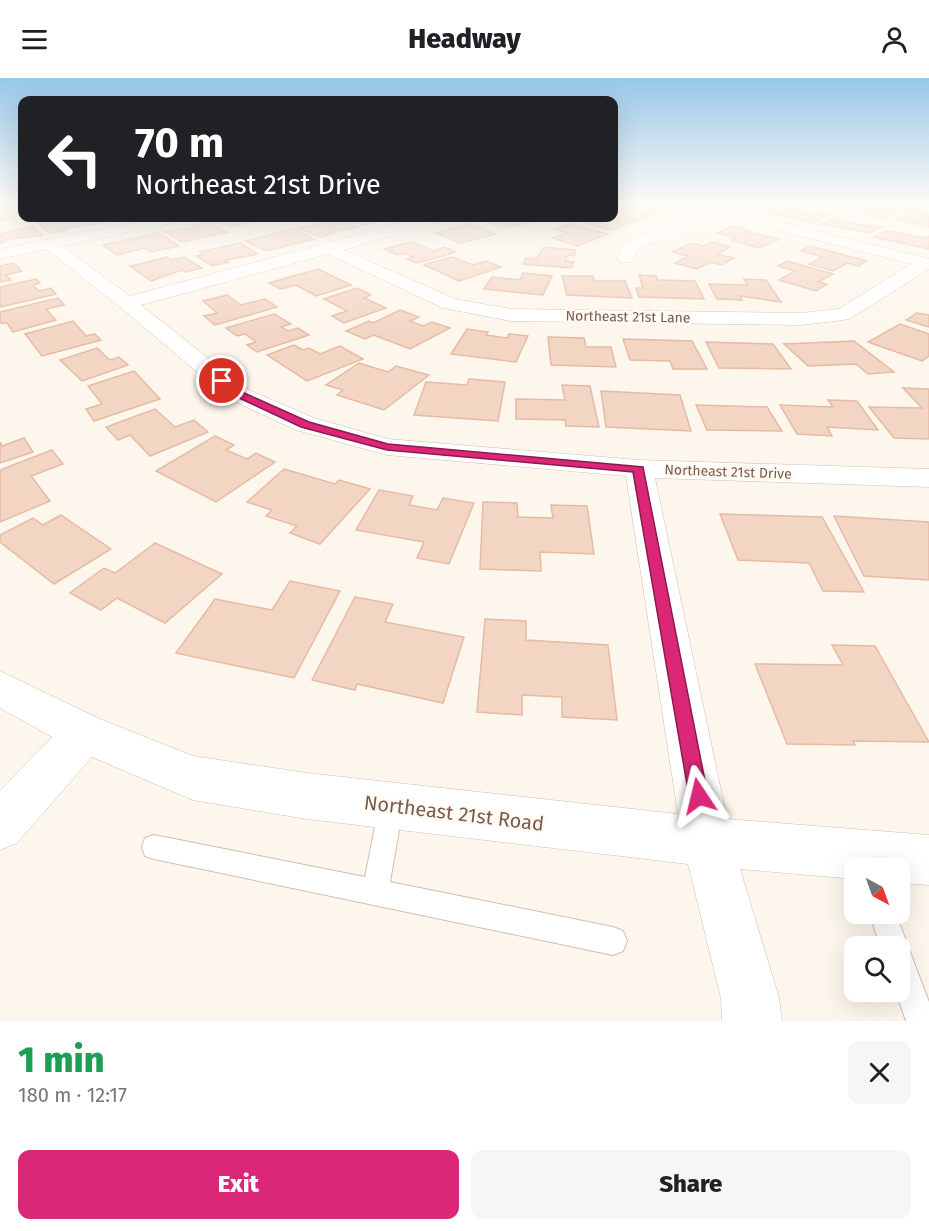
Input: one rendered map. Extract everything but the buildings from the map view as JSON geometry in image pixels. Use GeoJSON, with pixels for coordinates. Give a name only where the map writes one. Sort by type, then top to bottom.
{"type":"FeatureCollection","features":[{"type":"Feature","properties":{"kind":"street"},"geometry":{"type":"LineString","coordinates":[[0,254],[35,247]]}},
{"type":"Feature","properties":{"kind":"street","name":"Northeast 21st Drive"},"geometry":{"type":"LineString","coordinates":[[54,247],[127,303],[238,394],[305,424],[387,447],[639,469],[929,478]]}},
{"type":"Feature","properties":{"kind":"street"},"geometry":{"type":"LineString","coordinates":[[127,303],[336,247]]}},
{"type":"Feature","properties":{"kind":"street"},"geometry":{"type":"LineString","coordinates":[[625,258],[630,247]]}},
{"type":"Feature","properties":{"kind":"street"},"geometry":{"type":"LineString","coordinates":[[862,247],[927,263]]}},
{"type":"Feature","properties":{"kind":"street","name":"Northeast 21st Lane"},"geometry":{"type":"LineString","coordinates":[[329,249],[450,304],[512,315],[801,319],[844,314],[927,263]]}},
{"type":"Feature","properties":{"kind":"street"},"geometry":{"type":"LineString","coordinates":[[639,469],[707,842],[750,998],[752,1021]]}},
{"type":"Feature","properties":{"kind":"street","name":"Northeast 21st Road"},"geometry":{"type":"LineString","coordinates":[[0,687],[85,733],[193,778],[307,796],[844,859]]}},
{"type":"Feature","properties":{"kind":"street"},"geometry":{"type":"LineString","coordinates":[[0,826],[85,733]]}},
{"type":"Feature","properties":{"kind":"street","name":"Northeast 21st Road"},"geometry":{"type":"LineString","coordinates":[[910,860],[929,860]]}},
{"type":"Feature","properties":{"kind":"lane"},"geometry":{"type":"LineString","coordinates":[[375,892],[391,806]]}},
{"type":"Feature","properties":{"kind":"lane"},"geometry":{"type":"LineString","coordinates":[[154,847],[613,940]]}},
{"type":"Feature","properties":{"kind":"lane"},"geometry":{"type":"LineString","coordinates":[[910,990],[921,1021]]}},
{"type":"Feature","properties":{"kind":"route"},"geometry":{"type":"LineString","coordinates":[[222,381],[238,394],[305,424],[387,447],[639,469],[699,796]]}}]}
